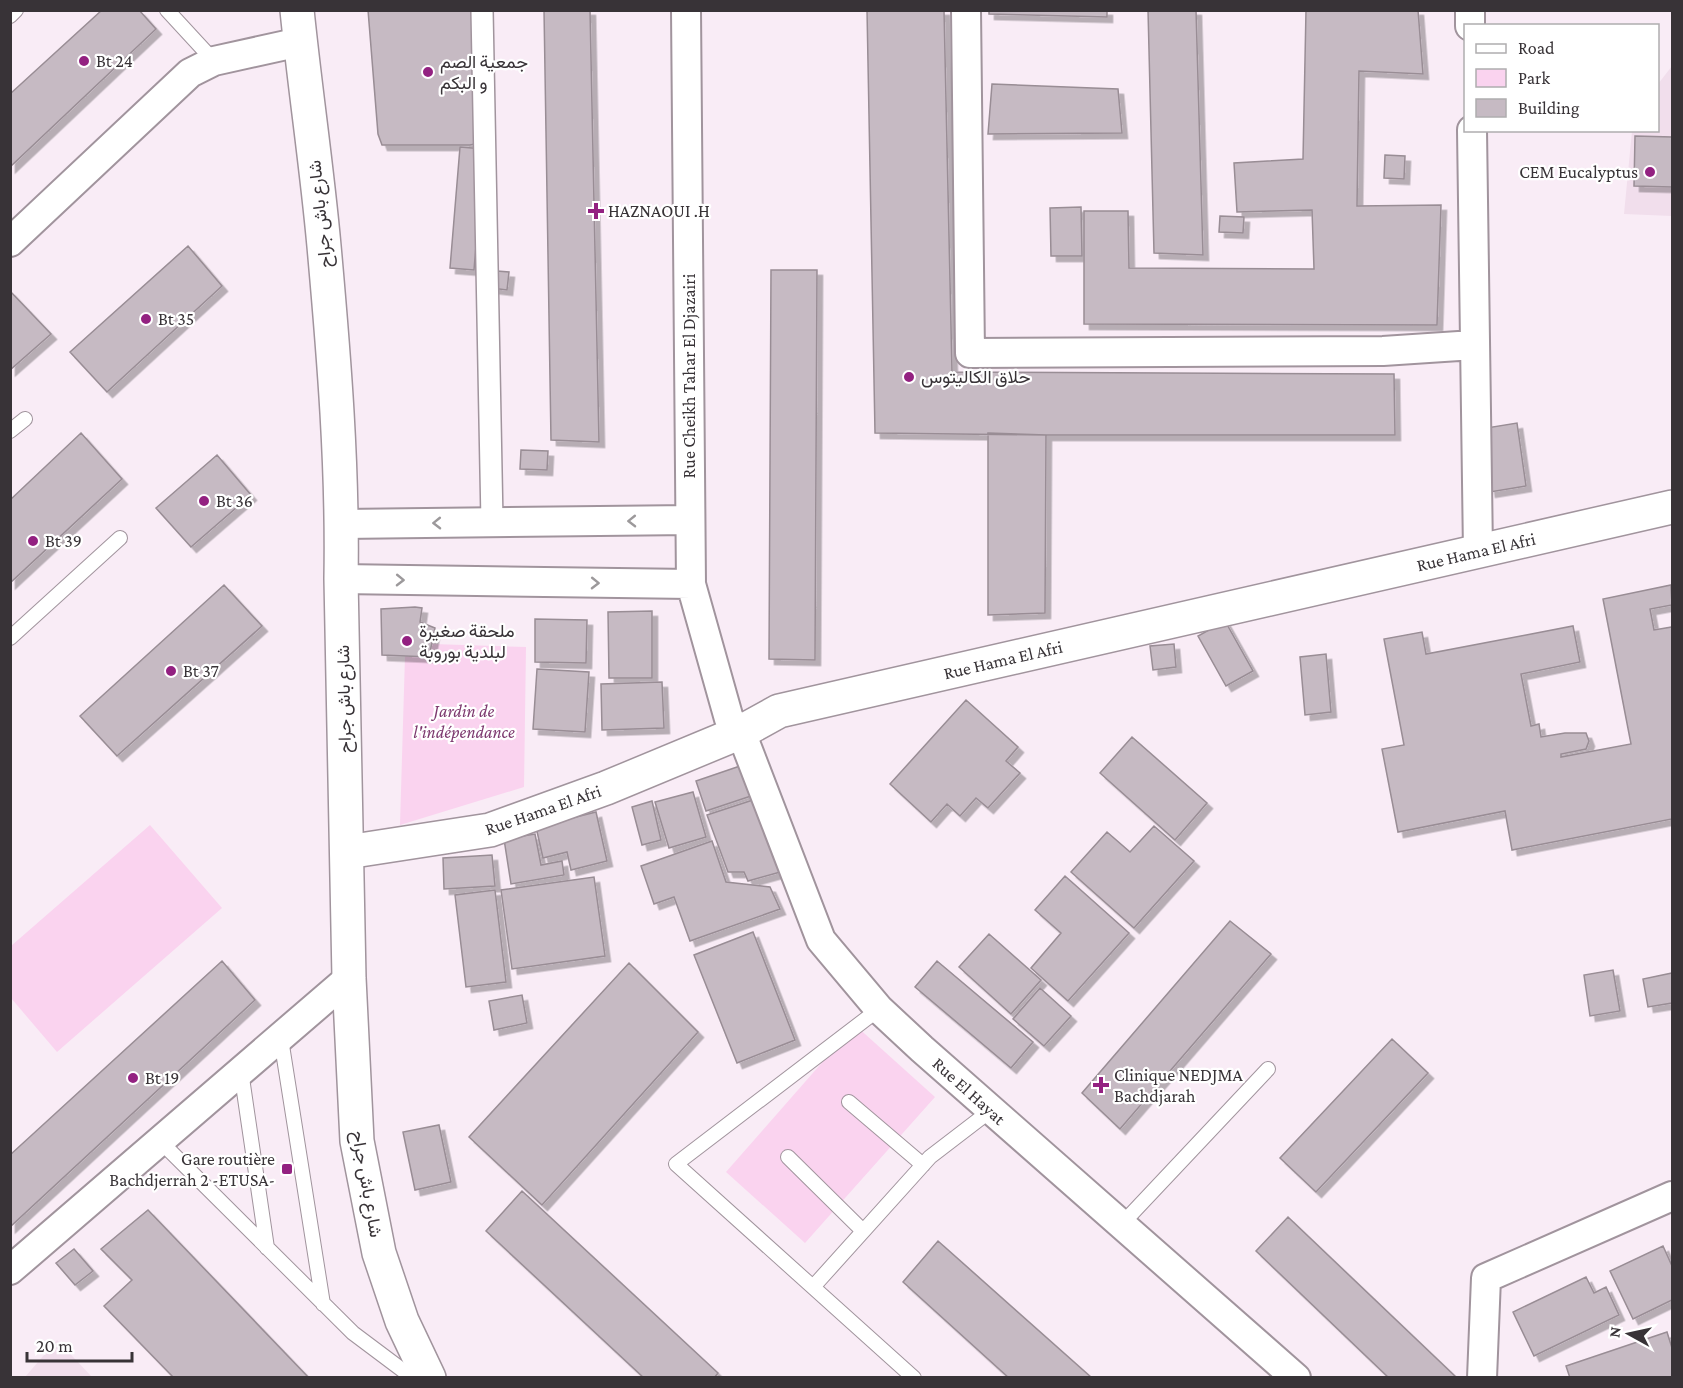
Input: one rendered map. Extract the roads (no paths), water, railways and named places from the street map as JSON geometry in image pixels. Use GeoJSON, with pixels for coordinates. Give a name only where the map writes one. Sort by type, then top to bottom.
{"type":"FeatureCollection","features":[{"type":"Feature","properties":{"kind":"street"},"geometry":{"type":"LineString","coordinates":[[482,10],[492,522]]}},
{"type":"Feature","properties":{"kind":"street","name":"Rue Cheikh Tahar El Djazairi"},"geometry":{"type":"LineString","coordinates":[[686,10],[691,584],[729,718],[741,732]]}},
{"type":"Feature","properties":{"kind":"street"},"geometry":{"type":"LineString","coordinates":[[966,10],[970,353],[1383,351],[1474,345]]}},
{"type":"Feature","properties":{"kind":"street"},"geometry":{"type":"LineString","coordinates":[[10,242],[190,73],[298,26]]}},
{"type":"Feature","properties":{"kind":"street","name":"شارع باش جراح"},"geometry":{"type":"LineString","coordinates":[[298,26],[324,245],[342,524],[341,579],[349,978],[357,1141],[379,1253],[402,1321],[429,1377]]}},
{"type":"Feature","properties":{"kind":"street"},"geometry":{"type":"LineString","coordinates":[[1472,132],[1478,552]]}},
{"type":"Feature","properties":{"kind":"street","name":"Rue Hama El Afri"},"geometry":{"type":"LineString","coordinates":[[347,852],[490,830],[606,788],[741,732],[779,711],[1672,507]]}},
{"type":"Feature","properties":{"kind":"street"},"geometry":{"type":"LineString","coordinates":[[342,524],[690,520]]}},
{"type":"Feature","properties":{"kind":"street"},"geometry":{"type":"LineString","coordinates":[[341,579],[691,584]]}},
{"type":"Feature","properties":{"kind":"street","name":"Rue El Hayat"},"geometry":{"type":"LineString","coordinates":[[741,732],[821,940],[879,1009],[990,1111],[1296,1377]]}},
{"type":"Feature","properties":{"kind":"street"},"geometry":{"type":"LineString","coordinates":[[10,1270],[159,1140],[281,1039],[349,978]]}},
{"type":"Feature","properties":{"kind":"street"},"geometry":{"type":"LineString","coordinates":[[1482,1377],[1486,1278],[1672,1196]]}},
{"type":"Feature","properties":{"kind":"lane"},"geometry":{"type":"LineString","coordinates":[[10,16],[16,10]]}},
{"type":"Feature","properties":{"kind":"lane"},"geometry":{"type":"LineString","coordinates":[[167,10],[214,61]]}},
{"type":"Feature","properties":{"kind":"lane"},"geometry":{"type":"LineString","coordinates":[[10,431],[24,419]]}},
{"type":"Feature","properties":{"kind":"lane"},"geometry":{"type":"LineString","coordinates":[[10,638],[120,538]]}},
{"type":"Feature","properties":{"kind":"lane"},"geometry":{"type":"LineString","coordinates":[[879,1009],[676,1164],[914,1377]]}},
{"type":"Feature","properties":{"kind":"lane"},"geometry":{"type":"LineString","coordinates":[[281,1039],[323,1304]]}},
{"type":"Feature","properties":{"kind":"lane"},"geometry":{"type":"LineString","coordinates":[[1121,1225],[1268,1069]]}},
{"type":"Feature","properties":{"kind":"lane"},"geometry":{"type":"LineString","coordinates":[[242,1071],[267,1248]]}},
{"type":"Feature","properties":{"kind":"lane"},"geometry":{"type":"LineString","coordinates":[[849,1102],[922,1165]]}},
{"type":"Feature","properties":{"kind":"lane"},"geometry":{"type":"LineString","coordinates":[[813,1287],[930,1157],[990,1111]]}},
{"type":"Feature","properties":{"kind":"lane"},"geometry":{"type":"LineString","coordinates":[[159,1140],[352,1333],[413,1377]]}},
{"type":"Feature","properties":{"kind":"lane"},"geometry":{"type":"LineString","coordinates":[[788,1157],[863,1231]]}},
{"type":"Feature","properties":{"kind":"place","name":"Bt 24"},"geometry":{"type":"Point","coordinates":[84,61]}},
{"type":"Feature","properties":{"kind":"place","name":"جمعية الصم و البكم"},"geometry":{"type":"Point","coordinates":[428,72]}},
{"type":"Feature","properties":{"kind":"place","name":"CEM Eucalyptus"},"geometry":{"type":"Point","coordinates":[1650,172]}},
{"type":"Feature","properties":{"kind":"place","name":"HAZNAOUI .H"},"geometry":{"type":"Point","coordinates":[596,211]}},
{"type":"Feature","properties":{"kind":"place","name":"Bt 35"},"geometry":{"type":"Point","coordinates":[146,319]}},
{"type":"Feature","properties":{"kind":"place","name":"حلاق الكاليتوس"},"geometry":{"type":"Point","coordinates":[909,377]}},
{"type":"Feature","properties":{"kind":"place","name":"Bt 36"},"geometry":{"type":"Point","coordinates":[204,501]}},
{"type":"Feature","properties":{"kind":"place","name":"Bt 39"},"geometry":{"type":"Point","coordinates":[33,541]}},
{"type":"Feature","properties":{"kind":"place","name":"ملحقة صغيرة لبلدية بوروبة"},"geometry":{"type":"Point","coordinates":[407,641]}},
{"type":"Feature","properties":{"kind":"place","name":"Bt 37"},"geometry":{"type":"Point","coordinates":[171,671]}},
{"type":"Feature","properties":{"kind":"place","name":"Bt 19"},"geometry":{"type":"Point","coordinates":[133,1078]}},
{"type":"Feature","properties":{"kind":"place","name":"Clinique NEDJMA Bachdjarah"},"geometry":{"type":"Point","coordinates":[1101,1085]}},
{"type":"Feature","properties":{"kind":"place","name":"Gare routière Bachdjerrah 2 -ETUSA-"},"geometry":{"type":"Point","coordinates":[287,1169]}},
{"type":"Feature","properties":{"kind":"park label","name":"Jardin de l'indépendance"},"geometry":{"type":"Point","coordinates":[464,721]}}]}
